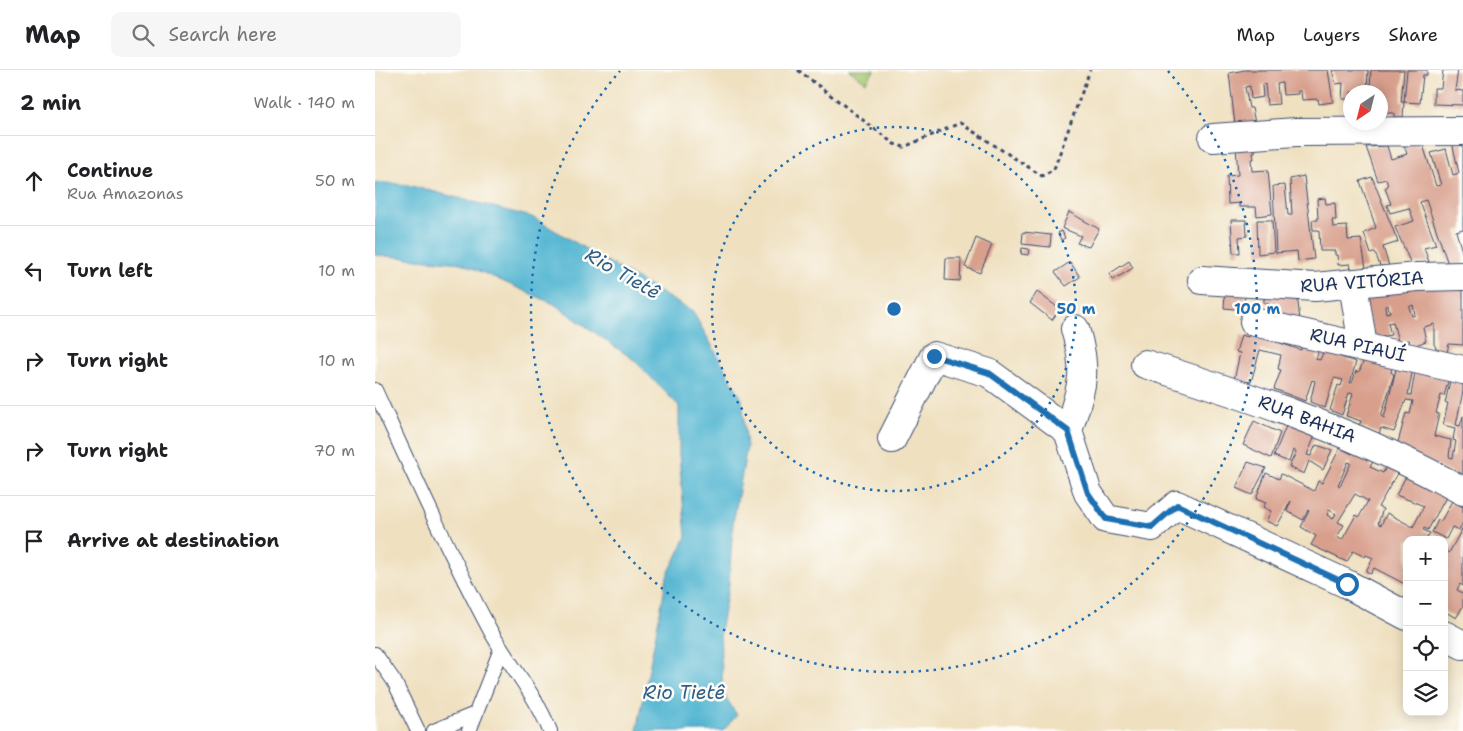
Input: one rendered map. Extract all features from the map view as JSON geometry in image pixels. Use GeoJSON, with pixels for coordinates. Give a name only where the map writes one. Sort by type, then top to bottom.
{"type":"FeatureCollection","features":[{"type":"Feature","properties":{"kind":"street"},"geometry":{"type":"LineString","coordinates":[[1213,138],[1296,132],[1463,132]]}},
{"type":"Feature","properties":{"kind":"street","name":"RUA VITÓRIA"},"geometry":{"type":"LineString","coordinates":[[1202,280],[1315,287],[1417,277],[1463,276]]}},
{"type":"Feature","properties":{"kind":"street"},"geometry":{"type":"LineString","coordinates":[[1353,284],[1363,346]]}},
{"type":"Feature","properties":{"kind":"street","name":"RUA PIAUÍ"},"geometry":{"type":"LineString","coordinates":[[1253,322],[1463,370]]}},
{"type":"Feature","properties":{"kind":"street"},"geometry":{"type":"LineString","coordinates":[[1075,330],[1082,351],[1084,378],[1068,431],[1088,493],[1106,519],[1152,527],[1177,505],[1347,584],[1403,614]]}},
{"type":"Feature","properties":{"kind":"street"},"geometry":{"type":"LineString","coordinates":[[892,439],[934,356],[989,373],[1068,431]]}},
{"type":"Feature","properties":{"kind":"street","name":"RUA BAHIA"},"geometry":{"type":"LineString","coordinates":[[1145,364],[1283,408],[1388,451],[1463,491]]}},
{"type":"Feature","properties":{"kind":"street"},"geometry":{"type":"LineString","coordinates":[[1448,637],[1463,645]]}},
{"type":"Feature","properties":{"kind":"lane"},"geometry":{"type":"LineString","coordinates":[[375,390],[441,534],[501,649],[541,708],[550,731]]}},
{"type":"Feature","properties":{"kind":"lane"},"geometry":{"type":"LineString","coordinates":[[469,731],[501,649]]}},
{"type":"Feature","properties":{"kind":"lane"},"geometry":{"type":"LineString","coordinates":[[375,654],[394,681],[418,731]]}},
{"type":"Feature","properties":{"kind":"lane"},"geometry":{"type":"LineString","coordinates":[[434,731],[475,714]]}},
{"type":"Feature","properties":{"kind":"path"},"geometry":{"type":"LineString","coordinates":[[798,70],[893,144],[904,147],[960,123],[1042,176],[1054,169],[1090,70]]}},
{"type":"Feature","properties":{"kind":"green space"},"geometry":{"type":"Polygon","coordinates":[[[849,70],[875,70],[866,82],[849,70]]]}},
{"type":"Feature","properties":{"kind":"water","name":"Rio Tietê"},"geometry":{"type":"Polygon","coordinates":[[[375,182],[408,185],[532,217],[693,312],[742,399],[747,447],[733,523],[729,584],[720,631],[723,693],[737,715],[723,731],[637,731],[667,576],[686,537],[679,454],[679,406],[634,360],[554,304],[461,263],[375,255],[375,182]]]}},
{"type":"Feature","properties":{"kind":"building"},"geometry":{"type":"Polygon","coordinates":[[[1245,70],[1328,70],[1333,102],[1319,104],[1318,99],[1302,100],[1301,91],[1298,91],[1298,94],[1283,95],[1282,83],[1277,84],[1279,104],[1267,105],[1265,84],[1262,85],[1263,97],[1251,99],[1250,86],[1245,87],[1249,108],[1252,108],[1255,123],[1235,125],[1229,73],[1245,70]]]}},
{"type":"Feature","properties":{"kind":"building"},"geometry":{"type":"Polygon","coordinates":[[[1332,70],[1368,70],[1367,85],[1343,85],[1343,99],[1342,99],[1343,83],[1336,84],[1332,70]]]}},
{"type":"Feature","properties":{"kind":"building"},"geometry":{"type":"Polygon","coordinates":[[[1371,70],[1404,70],[1401,102],[1404,102],[1403,117],[1394,117],[1394,113],[1388,113],[1388,85],[1370,85],[1371,70]]]}},
{"type":"Feature","properties":{"kind":"building"},"geometry":{"type":"Polygon","coordinates":[[[1407,70],[1427,70],[1427,75],[1423,75],[1420,103],[1404,102],[1407,70]]]}},
{"type":"Feature","properties":{"kind":"building"},"geometry":{"type":"Polygon","coordinates":[[[1443,70],[1458,70],[1455,90],[1463,91],[1463,105],[1434,104],[1434,88],[1441,88],[1443,70]]]}},
{"type":"Feature","properties":{"kind":"building"},"geometry":{"type":"Polygon","coordinates":[[[1452,142],[1463,142],[1463,229],[1456,231],[1463,255],[1463,267],[1449,267],[1426,200],[1420,202],[1436,245],[1424,248],[1429,262],[1411,264],[1395,227],[1414,221],[1409,208],[1390,213],[1387,205],[1391,204],[1385,188],[1388,186],[1386,179],[1378,181],[1366,147],[1387,146],[1391,159],[1407,154],[1404,145],[1423,145],[1436,186],[1441,185],[1431,153],[1446,149],[1453,175],[1459,173],[1452,142]]]}},
{"type":"Feature","properties":{"kind":"building"},"geometry":{"type":"Polygon","coordinates":[[[1255,144],[1254,159],[1251,159],[1252,171],[1268,170],[1272,214],[1257,216],[1256,207],[1239,207],[1239,203],[1228,204],[1227,176],[1238,175],[1236,146],[1255,144]]]}},
{"type":"Feature","properties":{"kind":"building"},"geometry":{"type":"Polygon","coordinates":[[[1304,176],[1314,259],[1298,261],[1297,251],[1276,253],[1273,186],[1285,185],[1288,215],[1292,215],[1290,179],[1304,176]]]}},
{"type":"Feature","properties":{"kind":"building"},"geometry":{"type":"Polygon","coordinates":[[[1372,177],[1398,242],[1383,247],[1389,266],[1380,266],[1375,252],[1371,254],[1364,233],[1376,228],[1360,181],[1372,177]]]}},
{"type":"Feature","properties":{"kind":"building"},"geometry":{"type":"Polygon","coordinates":[[[1325,198],[1326,204],[1335,203],[1336,220],[1332,220],[1333,227],[1347,226],[1348,240],[1361,239],[1366,268],[1351,270],[1350,264],[1338,265],[1335,251],[1320,251],[1319,230],[1313,230],[1312,220],[1318,220],[1317,199],[1325,198]]]}},
{"type":"Feature","properties":{"kind":"building"},"geometry":{"type":"Polygon","coordinates":[[[1069,212],[1099,229],[1089,247],[1077,243],[1081,236],[1062,228],[1069,212]]]}},
{"type":"Feature","properties":{"kind":"building"},"geometry":{"type":"Polygon","coordinates":[[[1231,220],[1246,220],[1247,236],[1239,237],[1240,253],[1233,253],[1231,220]]]}},
{"type":"Feature","properties":{"kind":"building"},"geometry":{"type":"Polygon","coordinates":[[[1257,220],[1272,220],[1274,252],[1258,254],[1257,220]]]}},
{"type":"Feature","properties":{"kind":"building"},"geometry":{"type":"Polygon","coordinates":[[[1062,231],[1065,238],[1061,240],[1058,233],[1062,231]]]}},
{"type":"Feature","properties":{"kind":"building"},"geometry":{"type":"Polygon","coordinates":[[[1023,232],[1051,235],[1050,247],[1022,244],[1023,232]]]}},
{"type":"Feature","properties":{"kind":"building"},"geometry":{"type":"Polygon","coordinates":[[[976,238],[992,245],[980,273],[965,267],[976,238]]]}},
{"type":"Feature","properties":{"kind":"building"},"geometry":{"type":"Polygon","coordinates":[[[1022,248],[1029,249],[1028,255],[1021,254],[1022,248]]]}},
{"type":"Feature","properties":{"kind":"building"},"geometry":{"type":"Polygon","coordinates":[[[946,258],[961,258],[960,281],[945,280],[946,258]]]}},
{"type":"Feature","properties":{"kind":"building"},"geometry":{"type":"Polygon","coordinates":[[[1129,261],[1133,268],[1113,280],[1109,274],[1129,261]]]}},
{"type":"Feature","properties":{"kind":"building"},"geometry":{"type":"Polygon","coordinates":[[[1070,262],[1080,277],[1066,286],[1055,272],[1070,262]]]}},
{"type":"Feature","properties":{"kind":"building"},"geometry":{"type":"Polygon","coordinates":[[[1463,283],[1463,345],[1449,344],[1447,352],[1437,350],[1434,344],[1434,324],[1423,327],[1426,341],[1411,347],[1409,340],[1398,341],[1393,322],[1388,323],[1391,335],[1374,338],[1362,291],[1463,283]],[[1388,305],[1385,306],[1386,313],[1390,312],[1388,305]],[[1413,305],[1409,307],[1412,316],[1415,315],[1413,305]]]}},
{"type":"Feature","properties":{"kind":"building"},"geometry":{"type":"Polygon","coordinates":[[[1037,292],[1060,309],[1052,320],[1030,303],[1037,292]]]}},
{"type":"Feature","properties":{"kind":"building"},"geometry":{"type":"Polygon","coordinates":[[[1225,293],[1245,293],[1244,310],[1224,308],[1225,293]]]}},
{"type":"Feature","properties":{"kind":"building"},"geometry":{"type":"Polygon","coordinates":[[[1264,294],[1297,294],[1300,320],[1274,314],[1274,311],[1268,311],[1268,303],[1264,303],[1264,294]]]}},
{"type":"Feature","properties":{"kind":"building"},"geometry":{"type":"Polygon","coordinates":[[[1252,323],[1284,328],[1280,343],[1301,350],[1305,334],[1322,338],[1316,359],[1320,360],[1326,346],[1342,351],[1340,357],[1356,362],[1350,383],[1352,383],[1356,371],[1359,372],[1368,351],[1393,364],[1391,372],[1394,375],[1381,416],[1384,418],[1397,365],[1413,368],[1408,395],[1411,395],[1417,361],[1451,371],[1444,396],[1441,395],[1436,413],[1439,414],[1434,436],[1451,440],[1449,457],[1453,458],[1456,441],[1453,440],[1455,428],[1443,425],[1448,403],[1445,403],[1451,377],[1463,380],[1463,391],[1456,425],[1460,426],[1463,416],[1463,479],[1397,446],[1406,413],[1410,414],[1413,401],[1406,400],[1394,432],[1381,428],[1379,434],[1359,426],[1361,421],[1346,416],[1353,394],[1349,393],[1342,415],[1330,410],[1338,385],[1341,386],[1343,380],[1334,378],[1325,408],[1310,402],[1315,381],[1312,380],[1305,401],[1274,389],[1281,370],[1278,369],[1281,355],[1260,350],[1251,382],[1234,380],[1240,353],[1236,352],[1241,335],[1248,337],[1252,323]]]}},
{"type":"Feature","properties":{"kind":"building"},"geometry":{"type":"Polygon","coordinates":[[[1254,421],[1280,433],[1271,458],[1243,445],[1254,421]]]}},
{"type":"Feature","properties":{"kind":"building"},"geometry":{"type":"Polygon","coordinates":[[[1288,421],[1317,431],[1307,455],[1311,456],[1316,445],[1332,450],[1323,470],[1309,461],[1304,474],[1289,467],[1296,452],[1293,450],[1289,462],[1274,456],[1288,421]]]}},
{"type":"Feature","properties":{"kind":"building"},"geometry":{"type":"Polygon","coordinates":[[[1355,446],[1376,456],[1370,467],[1383,473],[1390,459],[1402,465],[1378,507],[1383,509],[1378,523],[1381,525],[1387,513],[1413,527],[1424,506],[1396,495],[1410,469],[1450,490],[1428,530],[1424,528],[1423,530],[1430,533],[1428,536],[1403,536],[1403,583],[1374,568],[1371,574],[1366,571],[1373,558],[1366,555],[1365,557],[1353,551],[1347,562],[1311,545],[1316,536],[1301,527],[1309,511],[1303,520],[1287,511],[1291,501],[1277,526],[1266,521],[1271,511],[1263,507],[1266,503],[1256,499],[1266,473],[1279,479],[1281,474],[1314,491],[1318,481],[1322,483],[1340,448],[1352,454],[1355,446]],[[1348,462],[1338,485],[1340,486],[1351,463],[1348,462]],[[1355,494],[1338,522],[1344,525],[1337,537],[1342,540],[1356,515],[1359,517],[1368,501],[1355,494]],[[1329,510],[1327,515],[1333,519],[1336,514],[1329,510]]]}},
{"type":"Feature","properties":{"kind":"building"},"geometry":{"type":"Polygon","coordinates":[[[1248,462],[1266,468],[1252,495],[1236,488],[1248,462]]]}},
{"type":"Feature","properties":{"kind":"building"},"geometry":{"type":"Polygon","coordinates":[[[1452,501],[1463,507],[1463,522],[1459,530],[1452,527],[1448,536],[1440,536],[1432,532],[1438,520],[1441,521],[1452,501]]]}},
{"type":"Feature","properties":{"kind":"building"},"geometry":{"type":"Polygon","coordinates":[[[1463,527],[1463,586],[1460,584],[1457,590],[1463,593],[1463,606],[1456,618],[1448,613],[1449,553],[1463,527]]]}},
{"type":"Feature","properties":{"kind":"route"},"geometry":{"type":"LineString","coordinates":[[934,356],[989,373],[1068,431],[1088,493],[1106,519],[1152,527],[1177,505],[1347,584]]}}]}
